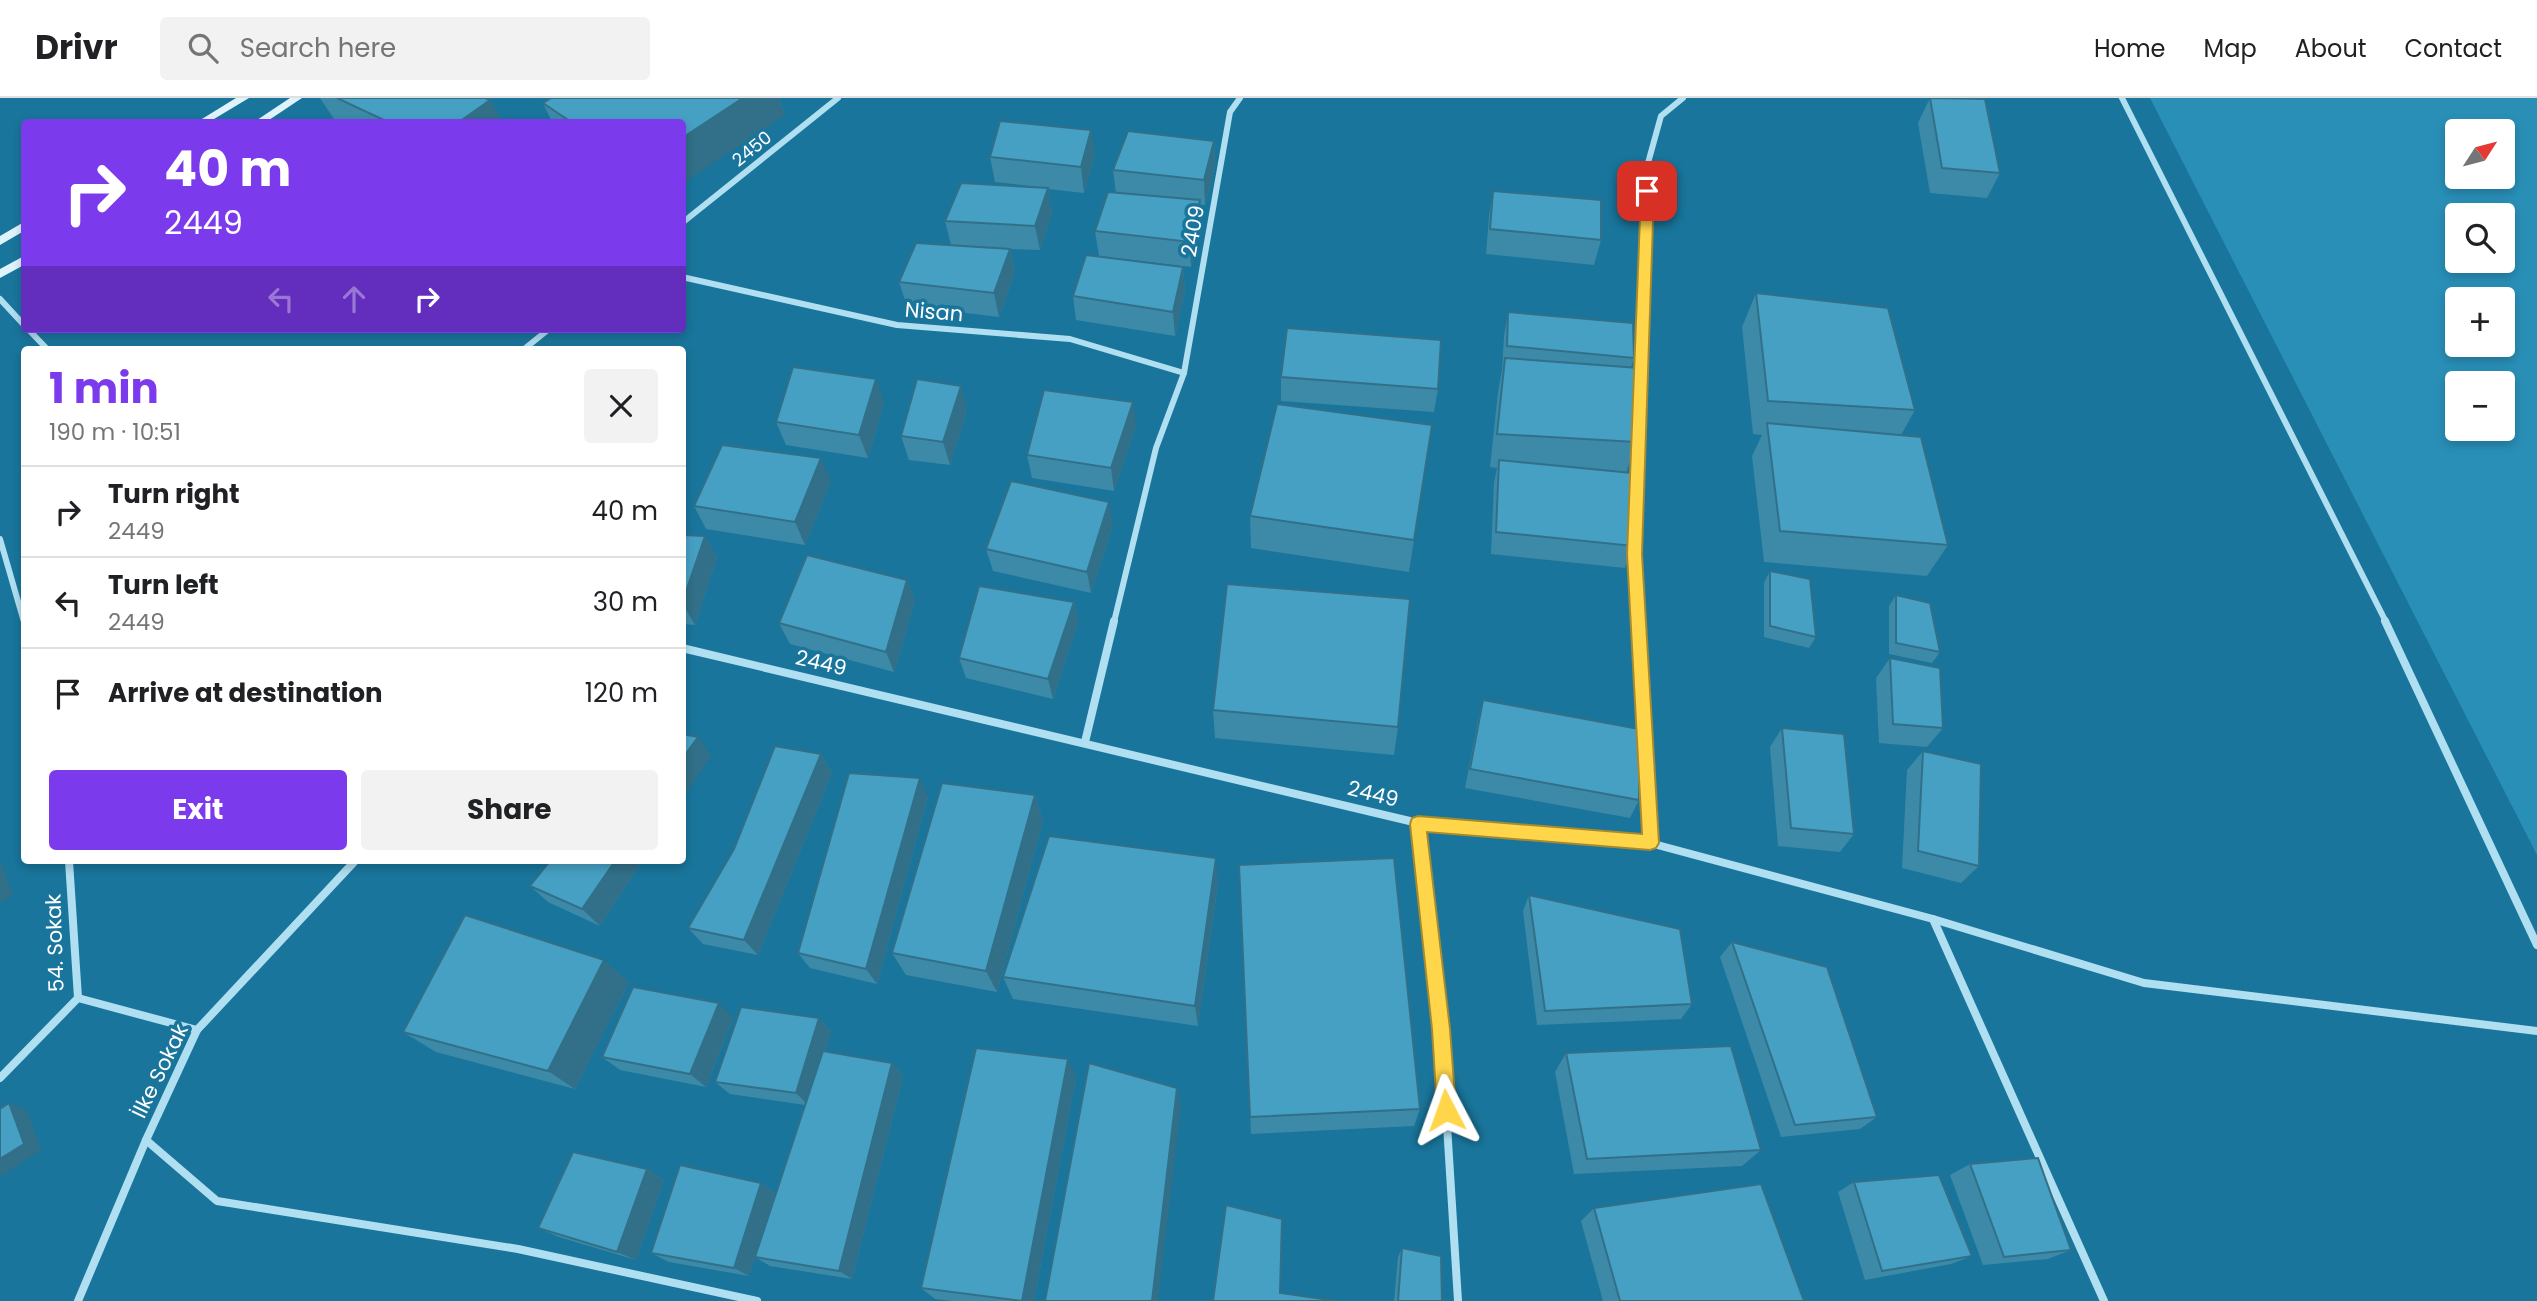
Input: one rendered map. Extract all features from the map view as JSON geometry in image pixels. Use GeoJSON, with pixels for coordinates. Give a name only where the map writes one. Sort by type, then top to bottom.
{"type":"FeatureCollection","features":[{"type":"Feature","properties":{"kind":"main road"},"geometry":{"type":"LineString","coordinates":[[207,119],[244,98]]}},
{"type":"Feature","properties":{"kind":"main road"},"geometry":{"type":"LineString","coordinates":[[264,119],[297,98]]}},
{"type":"Feature","properties":{"kind":"main road"},"geometry":{"type":"LineString","coordinates":[[0,241],[21,228]]}},
{"type":"Feature","properties":{"kind":"main road"},"geometry":{"type":"LineString","coordinates":[[0,274],[21,262]]}},
{"type":"Feature","properties":{"kind":"street","name":"2450"},"geometry":{"type":"LineString","coordinates":[[686,220],[838,98]]}},
{"type":"Feature","properties":{"kind":"street","name":"2409"},"geometry":{"type":"LineString","coordinates":[[1084,742],[1156,448],[1184,373],[1230,112],[1240,98]]}},
{"type":"Feature","properties":{"kind":"street"},"geometry":{"type":"LineString","coordinates":[[1650,843],[1634,554],[1648,163],[1661,116],[1683,98]]}},
{"type":"Feature","properties":{"kind":"street"},"geometry":{"type":"LineString","coordinates":[[2122,98],[2388,626],[2537,945]]}},
{"type":"Feature","properties":{"kind":"street","name":"Nisan"},"geometry":{"type":"LineString","coordinates":[[686,277],[897,325],[1070,339],[1184,373]]}},
{"type":"Feature","properties":{"kind":"street"},"geometry":{"type":"LineString","coordinates":[[0,299],[21,322]]}},
{"type":"Feature","properties":{"kind":"street"},"geometry":{"type":"LineString","coordinates":[[32,333],[44,346]]}},
{"type":"Feature","properties":{"kind":"street"},"geometry":{"type":"LineString","coordinates":[[528,346],[544,333]]}},
{"type":"Feature","properties":{"kind":"street"},"geometry":{"type":"LineString","coordinates":[[0,539],[21,612]]}},
{"type":"Feature","properties":{"kind":"street","name":"2449"},"geometry":{"type":"LineString","coordinates":[[686,649],[1418,824],[1650,843],[1933,919],[2144,983],[2537,1031]]}},
{"type":"Feature","properties":{"kind":"street"},"geometry":{"type":"LineString","coordinates":[[1418,824],[1441,1029],[1458,1301]]}},
{"type":"Feature","properties":{"kind":"street","name":"54. Sokak"},"geometry":{"type":"LineString","coordinates":[[0,1078],[78,998],[69,864]]}},
{"type":"Feature","properties":{"kind":"street","name":"İlke Sokak"},"geometry":{"type":"LineString","coordinates":[[78,1301],[146,1140],[197,1030],[352,864]]}},
{"type":"Feature","properties":{"kind":"street"},"geometry":{"type":"LineString","coordinates":[[1933,919],[2104,1301]]}},
{"type":"Feature","properties":{"kind":"street"},"geometry":{"type":"LineString","coordinates":[[78,998],[197,1030]]}},
{"type":"Feature","properties":{"kind":"street"},"geometry":{"type":"LineString","coordinates":[[146,1140],[217,1201],[518,1249],[757,1301]]}},
{"type":"Feature","properties":{"kind":"shaded area"},"geometry":{"type":"Polygon","coordinates":[[[2150,98],[2537,98],[2537,855],[2150,98]]]}},
{"type":"Feature","properties":{"kind":"building"},"geometry":{"type":"Polygon","coordinates":[[[337,98],[490,100],[463,119],[382,119],[337,98]]]}},
{"type":"Feature","properties":{"kind":"building"},"geometry":{"type":"Polygon","coordinates":[[[551,98],[743,98],[686,135],[686,119],[567,119],[543,103],[551,98]]]}},
{"type":"Feature","properties":{"kind":"building"},"geometry":{"type":"Polygon","coordinates":[[[1930,98],[1985,99],[2000,173],[1942,168],[1930,98]]]}},
{"type":"Feature","properties":{"kind":"building"},"geometry":{"type":"Polygon","coordinates":[[[1000,121],[1091,130],[1081,167],[990,157],[1000,121]]]}},
{"type":"Feature","properties":{"kind":"building"},"geometry":{"type":"Polygon","coordinates":[[[1128,131],[1214,141],[1204,180],[1113,170],[1128,131]]]}},
{"type":"Feature","properties":{"kind":"building"},"geometry":{"type":"Polygon","coordinates":[[[961,183],[1048,188],[1035,226],[945,221],[961,183]]]}},
{"type":"Feature","properties":{"kind":"building"},"geometry":{"type":"Polygon","coordinates":[[[1493,191],[1601,200],[1601,240],[1490,229],[1493,191]]]}},
{"type":"Feature","properties":{"kind":"building"},"geometry":{"type":"Polygon","coordinates":[[[1108,192],[1200,200],[1190,242],[1095,231],[1108,192]]]}},
{"type":"Feature","properties":{"kind":"building"},"geometry":{"type":"Polygon","coordinates":[[[916,243],[1010,249],[994,293],[899,282],[916,243]]]}},
{"type":"Feature","properties":{"kind":"building"},"geometry":{"type":"Polygon","coordinates":[[[1086,255],[1183,267],[1173,312],[1073,296],[1086,255]]]}},
{"type":"Feature","properties":{"kind":"building"},"geometry":{"type":"Polygon","coordinates":[[[1756,293],[1888,308],[1915,410],[1768,401],[1756,293]]]}},
{"type":"Feature","properties":{"kind":"building"},"geometry":{"type":"Polygon","coordinates":[[[1508,312],[1633,323],[1634,358],[1507,346],[1508,312]]]}},
{"type":"Feature","properties":{"kind":"building"},"geometry":{"type":"Polygon","coordinates":[[[1287,328],[1441,340],[1438,389],[1281,377],[1287,328]]]}},
{"type":"Feature","properties":{"kind":"building"},"geometry":{"type":"Polygon","coordinates":[[[1505,358],[1639,368],[1636,442],[1497,434],[1505,358]]]}},
{"type":"Feature","properties":{"kind":"building"},"geometry":{"type":"Polygon","coordinates":[[[793,367],[876,379],[859,435],[776,422],[793,367]]]}},
{"type":"Feature","properties":{"kind":"building"},"geometry":{"type":"Polygon","coordinates":[[[917,379],[961,386],[943,442],[901,436],[917,379]]]}},
{"type":"Feature","properties":{"kind":"building"},"geometry":{"type":"Polygon","coordinates":[[[1044,390],[1133,402],[1111,468],[1027,455],[1044,390]]]}},
{"type":"Feature","properties":{"kind":"building"},"geometry":{"type":"Polygon","coordinates":[[[1277,404],[1432,425],[1414,540],[1250,516],[1277,404]]]}},
{"type":"Feature","properties":{"kind":"building"},"geometry":{"type":"Polygon","coordinates":[[[1767,423],[1921,437],[1948,545],[1780,531],[1767,423]]]}},
{"type":"Feature","properties":{"kind":"building"},"geometry":{"type":"Polygon","coordinates":[[[722,445],[821,458],[795,522],[694,506],[722,445]]]}},
{"type":"Feature","properties":{"kind":"building"},"geometry":{"type":"Polygon","coordinates":[[[1499,460],[1632,473],[1633,546],[1496,532],[1499,460]]]}},
{"type":"Feature","properties":{"kind":"building"},"geometry":{"type":"Polygon","coordinates":[[[1011,481],[1109,502],[1087,572],[986,549],[1011,481]]]}},
{"type":"Feature","properties":{"kind":"building"},"geometry":{"type":"Polygon","coordinates":[[[686,535],[705,536],[686,591],[686,535]]]}},
{"type":"Feature","properties":{"kind":"building"},"geometry":{"type":"Polygon","coordinates":[[[807,555],[907,580],[886,652],[779,623],[807,555]]]}},
{"type":"Feature","properties":{"kind":"building"},"geometry":{"type":"Polygon","coordinates":[[[1770,571],[1810,579],[1816,637],[1770,626],[1770,571]]]}},
{"type":"Feature","properties":{"kind":"building"},"geometry":{"type":"Polygon","coordinates":[[[1227,584],[1410,599],[1398,727],[1213,710],[1227,584]]]}},
{"type":"Feature","properties":{"kind":"building"},"geometry":{"type":"Polygon","coordinates":[[[979,586],[1074,602],[1048,679],[959,658],[979,586]]]}},
{"type":"Feature","properties":{"kind":"building"},"geometry":{"type":"Polygon","coordinates":[[[1896,595],[1930,603],[1940,652],[1896,643],[1896,595]]]}},
{"type":"Feature","properties":{"kind":"building"},"geometry":{"type":"Polygon","coordinates":[[[1890,658],[1940,668],[1943,728],[1893,724],[1890,658]]]}},
{"type":"Feature","properties":{"kind":"building"},"geometry":{"type":"Polygon","coordinates":[[[1483,700],[1639,729],[1639,800],[1470,769],[1483,700]]]}},
{"type":"Feature","properties":{"kind":"building"},"geometry":{"type":"Polygon","coordinates":[[[1782,728],[1844,734],[1854,834],[1791,828],[1782,728]]]}},
{"type":"Feature","properties":{"kind":"building"},"geometry":{"type":"Polygon","coordinates":[[[686,735],[698,737],[686,754],[686,735]]]}},
{"type":"Feature","properties":{"kind":"building"},"geometry":{"type":"Polygon","coordinates":[[[775,746],[821,754],[744,940],[688,928],[734,849],[775,746]]]}},
{"type":"Feature","properties":{"kind":"building"},"geometry":{"type":"Polygon","coordinates":[[[1923,751],[1981,764],[1979,866],[1918,851],[1923,751]]]}},
{"type":"Feature","properties":{"kind":"building"},"geometry":{"type":"Polygon","coordinates":[[[849,773],[920,778],[866,969],[798,953],[849,773]]]}},
{"type":"Feature","properties":{"kind":"building"},"geometry":{"type":"Polygon","coordinates":[[[942,783],[1035,795],[986,971],[892,953],[942,783]]]}},
{"type":"Feature","properties":{"kind":"building"},"geometry":{"type":"Polygon","coordinates":[[[1049,836],[1216,858],[1195,1006],[1003,977],[1049,836]]]}},
{"type":"Feature","properties":{"kind":"building"},"geometry":{"type":"Polygon","coordinates":[[[1394,858],[1420,1109],[1250,1117],[1239,865],[1394,858]]]}},
{"type":"Feature","properties":{"kind":"building"},"geometry":{"type":"Polygon","coordinates":[[[548,864],[613,864],[582,909],[530,886],[548,864]]]}},
{"type":"Feature","properties":{"kind":"building"},"geometry":{"type":"Polygon","coordinates":[[[1529,895],[1680,929],[1692,1004],[1545,1011],[1529,895]]]}},
{"type":"Feature","properties":{"kind":"building"},"geometry":{"type":"Polygon","coordinates":[[[465,915],[604,960],[548,1071],[403,1032],[465,915]]]}},
{"type":"Feature","properties":{"kind":"building"},"geometry":{"type":"Polygon","coordinates":[[[1732,942],[1827,967],[1877,1117],[1795,1125],[1732,942]]]}},
{"type":"Feature","properties":{"kind":"building"},"geometry":{"type":"Polygon","coordinates":[[[633,987],[719,1003],[690,1074],[602,1057],[633,987]]]}},
{"type":"Feature","properties":{"kind":"building"},"geometry":{"type":"Polygon","coordinates":[[[741,1007],[819,1018],[796,1093],[715,1082],[741,1007]]]}},
{"type":"Feature","properties":{"kind":"building"},"geometry":{"type":"Polygon","coordinates":[[[1731,1046],[1761,1150],[1587,1159],[1566,1053],[1731,1046]]]}},
{"type":"Feature","properties":{"kind":"building"},"geometry":{"type":"Polygon","coordinates":[[[976,1048],[1068,1059],[1022,1301],[921,1288],[976,1048]]]}},
{"type":"Feature","properties":{"kind":"building"},"geometry":{"type":"Polygon","coordinates":[[[823,1051],[892,1063],[839,1271],[755,1257],[823,1051]]]}},
{"type":"Feature","properties":{"kind":"building"},"geometry":{"type":"Polygon","coordinates":[[[1089,1063],[1177,1088],[1152,1301],[1045,1301],[1089,1063]]]}},
{"type":"Feature","properties":{"kind":"building"},"geometry":{"type":"Polygon","coordinates":[[[9,1103],[24,1144],[0,1159],[0,1109],[9,1103]]]}},
{"type":"Feature","properties":{"kind":"building"},"geometry":{"type":"Polygon","coordinates":[[[573,1152],[647,1169],[617,1252],[538,1228],[573,1152]]]}},
{"type":"Feature","properties":{"kind":"building"},"geometry":{"type":"Polygon","coordinates":[[[2038,1158],[2071,1250],[2004,1257],[1970,1164],[2038,1158]]]}},
{"type":"Feature","properties":{"kind":"building"},"geometry":{"type":"Polygon","coordinates":[[[680,1165],[761,1183],[734,1268],[651,1253],[680,1165]]]}},
{"type":"Feature","properties":{"kind":"building"},"geometry":{"type":"Polygon","coordinates":[[[1939,1175],[1972,1256],[1882,1271],[1854,1182],[1939,1175]]]}},
{"type":"Feature","properties":{"kind":"building"},"geometry":{"type":"Polygon","coordinates":[[[1761,1184],[1804,1301],[1620,1301],[1594,1208],[1761,1184]]]}},
{"type":"Feature","properties":{"kind":"building"},"geometry":{"type":"Polygon","coordinates":[[[1226,1205],[1282,1219],[1280,1293],[1337,1301],[1213,1301],[1226,1205]]]}},
{"type":"Feature","properties":{"kind":"building"},"geometry":{"type":"Polygon","coordinates":[[[1402,1248],[1441,1256],[1442,1301],[1398,1301],[1402,1248]]]}},
{"type":"Feature","properties":{"kind":"route"},"geometry":{"type":"LineString","coordinates":[[1446,1110],[1441,1029],[1418,824],[1650,843],[1634,554],[1647,191]]}}]}
